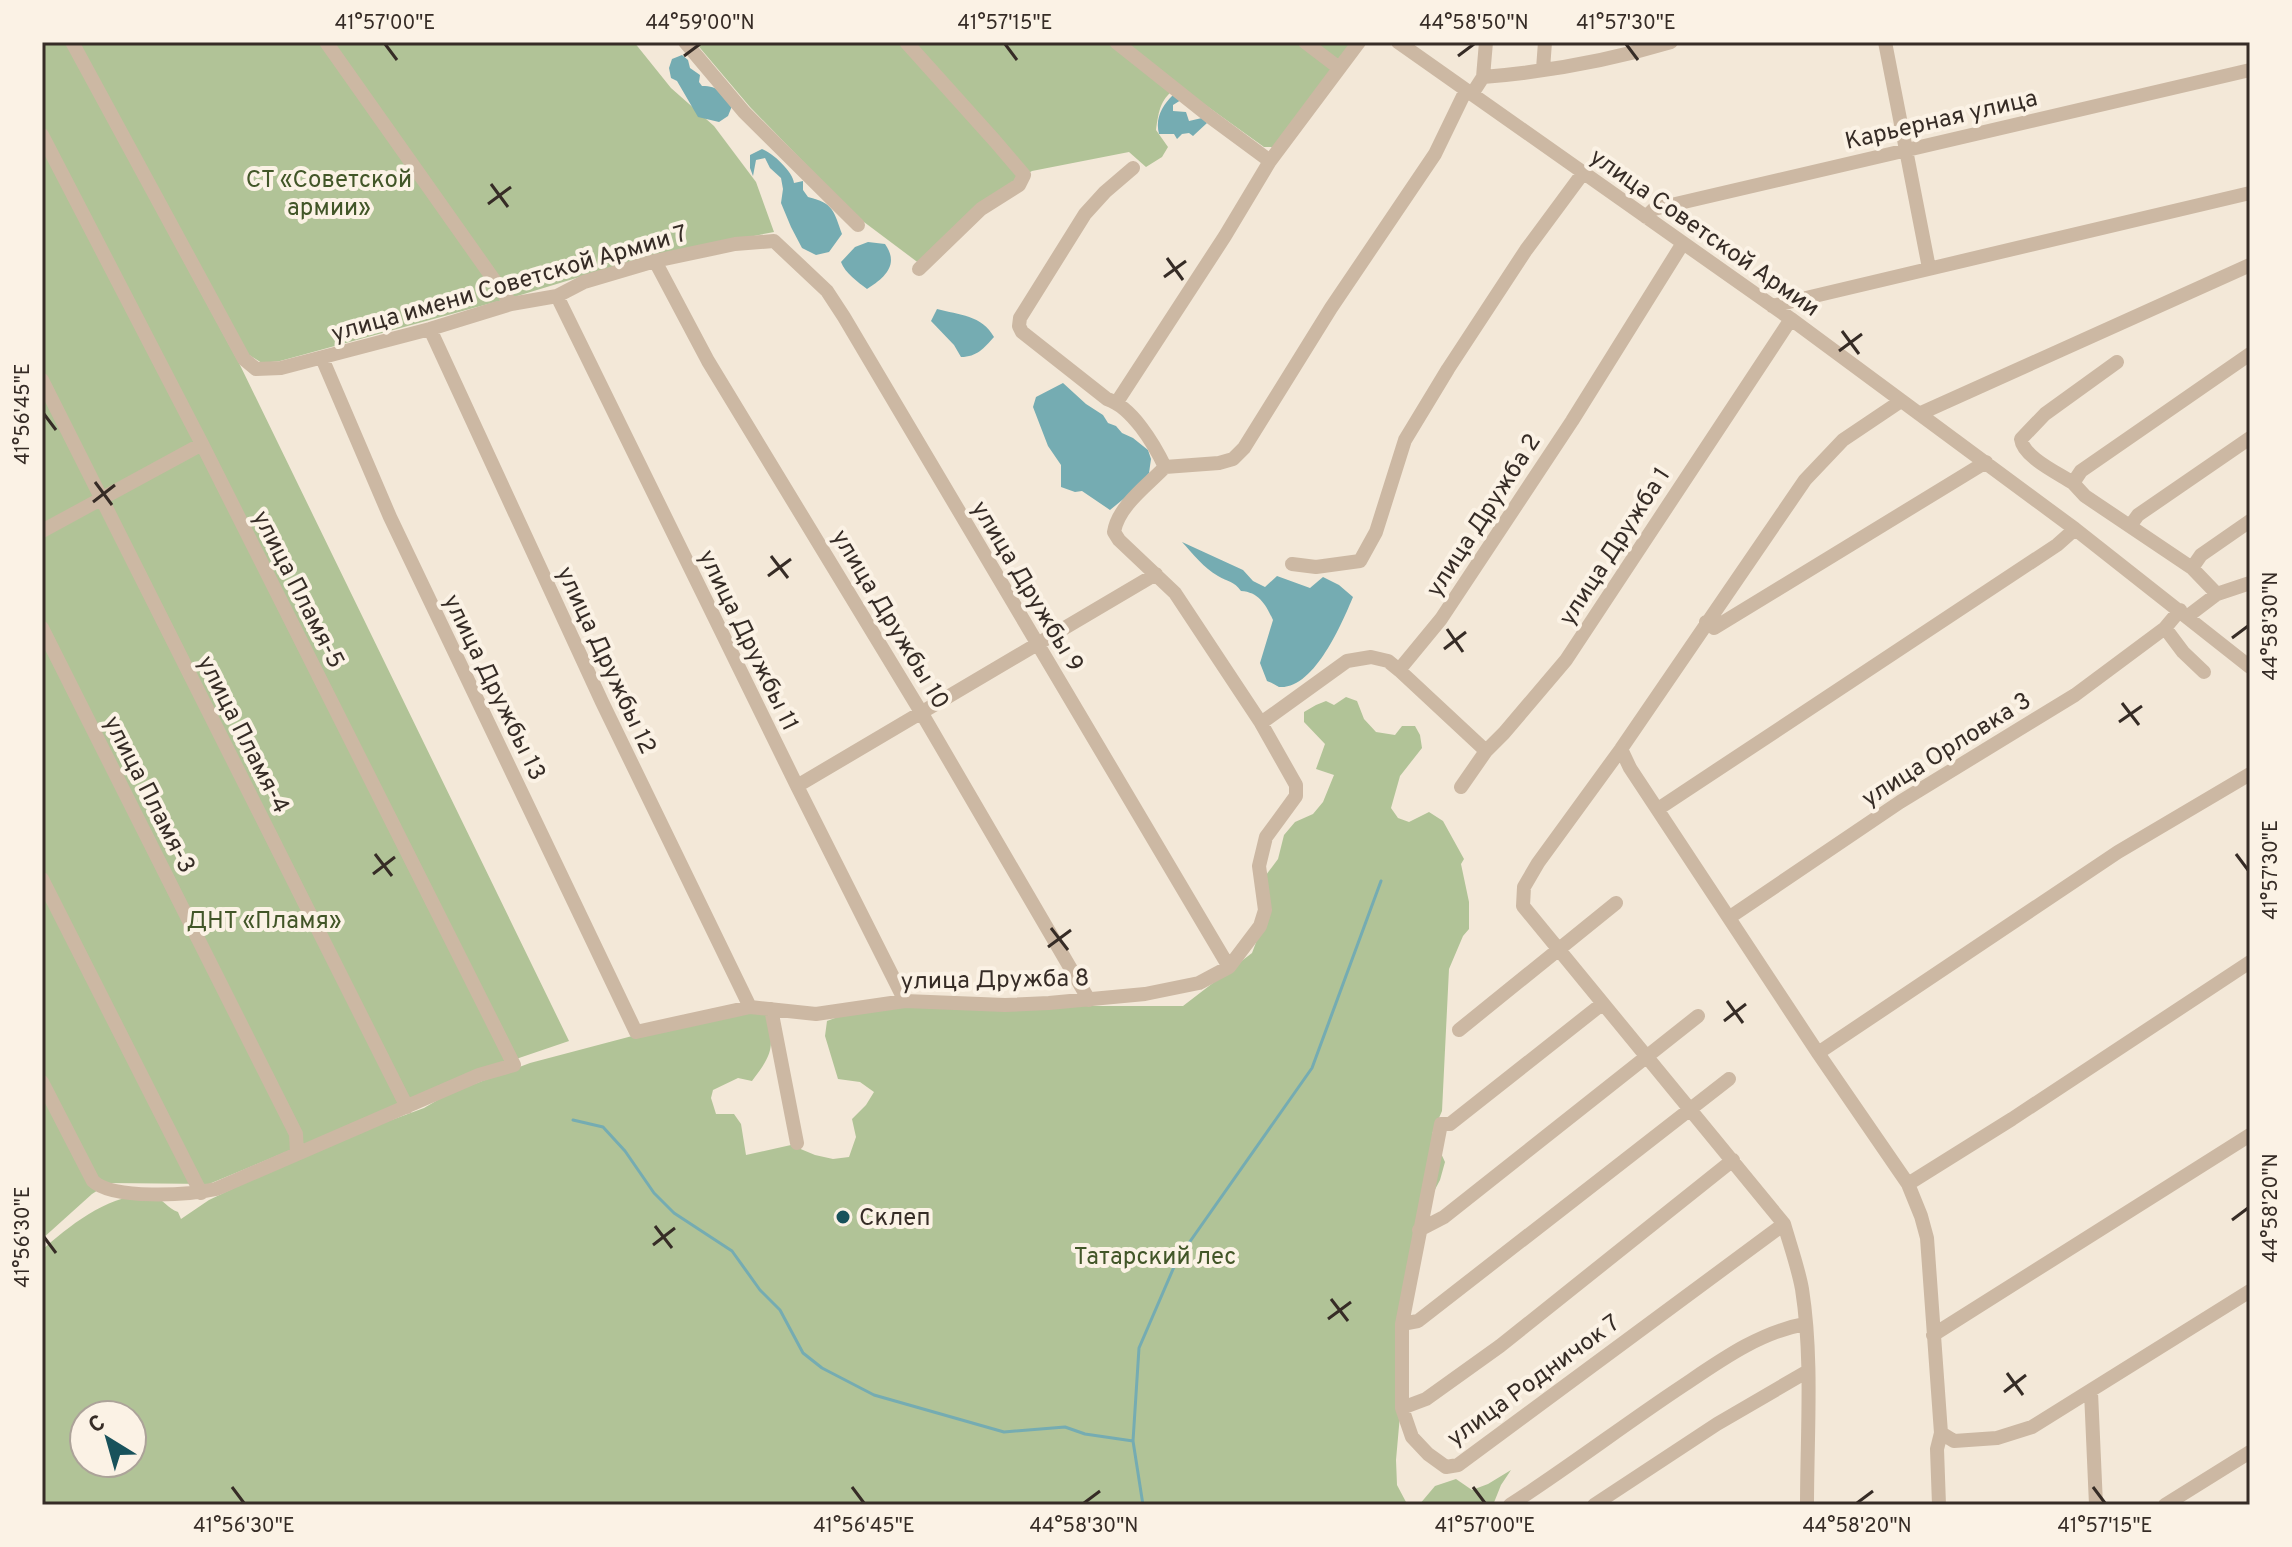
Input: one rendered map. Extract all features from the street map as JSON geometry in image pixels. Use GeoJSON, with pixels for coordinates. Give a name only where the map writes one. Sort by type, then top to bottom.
{"type":"FeatureCollection","features":[{"type":"Feature","properties":{"kind":"street","name":"улица имени Советской Армии 7"},"geometry":{"type":"LineString","coordinates":[[72,42],[244,359],[256,369],[281,368],[511,304],[557,296],[584,282],[655,261],[735,244],[774,241]]}},
{"type":"Feature","properties":{"kind":"street"},"geometry":{"type":"LineString","coordinates":[[326,42],[511,304]]}},
{"type":"Feature","properties":{"kind":"street"},"geometry":{"type":"LineString","coordinates":[[685,42],[744,112],[858,225]]}},
{"type":"Feature","properties":{"kind":"street"},"geometry":{"type":"LineString","coordinates":[[906,42],[1024,175],[1019,185],[981,209],[919,269]]}},
{"type":"Feature","properties":{"kind":"street"},"geometry":{"type":"LineString","coordinates":[[1116,42],[1270,161]]}},
{"type":"Feature","properties":{"kind":"street"},"geometry":{"type":"LineString","coordinates":[[1305,42],[1339,68]]}},
{"type":"Feature","properties":{"kind":"street"},"geometry":{"type":"LineString","coordinates":[[1117,402],[1270,161],[1359,42]]}},
{"type":"Feature","properties":{"kind":"street","name":"улица Советской Армии"},"geometry":{"type":"LineString","coordinates":[[1398,42],[1791,319],[1986,462],[2250,667]]}},
{"type":"Feature","properties":{"kind":"street"},"geometry":{"type":"LineString","coordinates":[[1543,69],[1545,42]]}},
{"type":"Feature","properties":{"kind":"street"},"geometry":{"type":"LineString","coordinates":[[1133,168],[1085,214],[1020,318],[1019,326],[1022,332],[1107,399],[1117,402],[1149,437],[1165,467],[1219,463],[1233,459],[1244,448],[1331,308],[1435,154],[1469,92],[1483,77],[1543,69],[1634,47],[1671,42]]}},
{"type":"Feature","properties":{"kind":"street"},"geometry":{"type":"LineString","coordinates":[[1885,42],[1929,268]]}},
{"type":"Feature","properties":{"kind":"street"},"geometry":{"type":"LineString","coordinates":[[1483,77],[1484,43]]}},
{"type":"Feature","properties":{"kind":"street","name":"Карьерная улица"},"geometry":{"type":"LineString","coordinates":[[1646,217],[1654,209],[2250,70]]}},
{"type":"Feature","properties":{"kind":"street","name":"улица Пламя-5"},"geometry":{"type":"LineString","coordinates":[[42,135],[202,444],[514,1065],[479,1075],[407,1107]]}},
{"type":"Feature","properties":{"kind":"street"},"geometry":{"type":"LineString","coordinates":[[1292,564],[1316,567],[1360,561],[1376,532],[1405,440],[1526,250],[1583,173]]}},
{"type":"Feature","properties":{"kind":"street"},"geometry":{"type":"LineString","coordinates":[[1772,306],[2250,193]]}},
{"type":"Feature","properties":{"kind":"street","name":"улица Дружбы 9"},"geometry":{"type":"LineString","coordinates":[[774,241],[827,291],[844,317],[1229,967]]}},
{"type":"Feature","properties":{"kind":"street","name":"улица Дружба 2"},"geometry":{"type":"LineString","coordinates":[[1399,670],[1450,606],[1572,421],[1683,243]]}},
{"type":"Feature","properties":{"kind":"street","name":"улица Дружбы 10"},"geometry":{"type":"LineString","coordinates":[[655,261],[708,361],[921,712],[1089,1000]]}},
{"type":"Feature","properties":{"kind":"street"},"geometry":{"type":"LineString","coordinates":[[1919,414],[2250,265]]}},
{"type":"Feature","properties":{"kind":"street","name":"улица Дружбы 11"},"geometry":{"type":"LineString","coordinates":[[557,296],[905,1001]]}},
{"type":"Feature","properties":{"kind":"street","name":"улица Дружба 1"},"geometry":{"type":"LineString","coordinates":[[1461,787],[1486,751],[1566,660],[1791,319]]}},
{"type":"Feature","properties":{"kind":"street","name":"улица Дружбы 12"},"geometry":{"type":"LineString","coordinates":[[430,329],[595,688],[750,1007]]}},
{"type":"Feature","properties":{"kind":"street"},"geometry":{"type":"LineString","coordinates":[[2073,483],[2081,471],[2250,354]]}},
{"type":"Feature","properties":{"kind":"street","name":"улица Дружбы 13"},"geometry":{"type":"LineString","coordinates":[[322,358],[396,531],[636,1032]]}},
{"type":"Feature","properties":{"kind":"street"},"geometry":{"type":"LineString","coordinates":[[2117,362],[2045,414],[2021,439],[2021,445],[2073,483],[2085,496],[2192,568],[2217,594]]}},
{"type":"Feature","properties":{"kind":"street","name":"улица Пламя-4"},"geometry":{"type":"LineString","coordinates":[[42,380],[407,1107]]}},
{"type":"Feature","properties":{"kind":"street"},"geometry":{"type":"LineString","coordinates":[[1807,1505],[1808,1371],[1805,1324],[1801,1288],[1784,1224],[1523,906],[1524,887],[1805,480],[1843,440],[1901,401]]}},
{"type":"Feature","properties":{"kind":"street"},"geometry":{"type":"LineString","coordinates":[[2130,526],[2138,515],[2250,438]]}},
{"type":"Feature","properties":{"kind":"street"},"geometry":{"type":"LineString","coordinates":[[42,531],[202,444]]}},
{"type":"Feature","properties":{"kind":"street"},"geometry":{"type":"LineString","coordinates":[[1706,622],[1714,628],[1986,462]]}},
{"type":"Feature","properties":{"kind":"street","name":"улица Дружба 8"},"geometry":{"type":"LineString","coordinates":[[636,1032],[750,1007],[816,1014],[905,1001],[1005,1005],[1145,994],[1199,983],[1229,967],[1260,926],[1265,910],[1259,866],[1266,837],[1296,796],[1296,785],[1261,723],[1175,593],[1114,532],[1120,513],[1165,467]]}},
{"type":"Feature","properties":{"kind":"street"},"geometry":{"type":"LineString","coordinates":[[2192,568],[2201,555],[2250,521]]}},
{"type":"Feature","properties":{"kind":"street"},"geometry":{"type":"LineString","coordinates":[[1658,809],[2057,545],[2075,529]]}},
{"type":"Feature","properties":{"kind":"street"},"geometry":{"type":"LineString","coordinates":[[797,786],[1156,574]]}},
{"type":"Feature","properties":{"kind":"street","name":"улица Орловка 3"},"geometry":{"type":"LineString","coordinates":[[1730,917],[1900,802],[2075,695],[2184,613],[2217,594],[2250,583]]}},
{"type":"Feature","properties":{"kind":"street","name":"улица Пламя-3"},"geometry":{"type":"LineString","coordinates":[[42,628],[296,1134],[297,1153]]}},
{"type":"Feature","properties":{"kind":"street"},"geometry":{"type":"LineString","coordinates":[[2165,628],[2183,652],[2204,672]]}},
{"type":"Feature","properties":{"kind":"street"},"geometry":{"type":"LineString","coordinates":[[1261,723],[1347,661],[1371,657],[1388,661],[1486,751]]}},
{"type":"Feature","properties":{"kind":"street"},"geometry":{"type":"LineString","coordinates":[[1621,749],[1630,768],[1818,1053],[1908,1184],[1927,1238],[1941,1433],[1937,1449],[1939,1505]]}},
{"type":"Feature","properties":{"kind":"street"},"geometry":{"type":"LineString","coordinates":[[1818,1053],[2118,852],[2250,774]]}},
{"type":"Feature","properties":{"kind":"street"},"geometry":{"type":"LineString","coordinates":[[42,879],[201,1193]]}},
{"type":"Feature","properties":{"kind":"street"},"geometry":{"type":"LineString","coordinates":[[1459,1030],[1616,903]]}},
{"type":"Feature","properties":{"kind":"street"},"geometry":{"type":"LineString","coordinates":[[1908,1184],[2250,962]]}},
{"type":"Feature","properties":{"kind":"street","name":"улица Родничок 7"},"geometry":{"type":"LineString","coordinates":[[1602,1004],[1450,1124],[1441,1124],[1402,1324],[1402,1408],[1412,1437],[1446,1467],[1458,1465],[1784,1224]]}},
{"type":"Feature","properties":{"kind":"street"},"geometry":{"type":"LineString","coordinates":[[771,1009],[797,1143]]}},
{"type":"Feature","properties":{"kind":"street"},"geometry":{"type":"LineString","coordinates":[[1419,1230],[1444,1217],[1698,1016]]}},
{"type":"Feature","properties":{"kind":"street"},"geometry":{"type":"LineString","coordinates":[[1402,1324],[1418,1321],[1729,1079]]}},
{"type":"Feature","properties":{"kind":"street"},"geometry":{"type":"LineString","coordinates":[[42,1082],[93,1181],[99,1187],[170,1195],[216,1189],[407,1107]]}},
{"type":"Feature","properties":{"kind":"street"},"geometry":{"type":"LineString","coordinates":[[1933,1335],[2250,1135]]}},
{"type":"Feature","properties":{"kind":"street"},"geometry":{"type":"LineString","coordinates":[[1402,1408],[1426,1399],[1500,1346],[1733,1160]]}},
{"type":"Feature","properties":{"kind":"street"},"geometry":{"type":"LineString","coordinates":[[1941,1433],[1954,1441],[1997,1438],[2019,1432],[2055,1414],[2250,1291]]}},
{"type":"Feature","properties":{"kind":"street"},"geometry":{"type":"LineString","coordinates":[[1510,1505],[1737,1349],[1790,1326],[1805,1324]]}},
{"type":"Feature","properties":{"kind":"street"},"geometry":{"type":"LineString","coordinates":[[1594,1505],[1717,1424],[1808,1371]]}},
{"type":"Feature","properties":{"kind":"street"},"geometry":{"type":"LineString","coordinates":[[2091,1392],[2096,1505]]}},
{"type":"Feature","properties":{"kind":"street"},"geometry":{"type":"LineString","coordinates":[[2165,1505],[2250,1452]]}},
{"type":"Feature","properties":{"kind":"green space","name":"ДНТ «Пламя»"},"geometry":{"type":"Polygon","coordinates":[[[42,42],[65,42],[239,363],[569,1041],[475,1073],[209,1184],[109,1183],[92,1194],[42,1239],[42,42]]]}},
{"type":"Feature","properties":{"kind":"green space","name":"СТ «Советской армии»"},"geometry":{"type":"Polygon","coordinates":[[[78,42],[634,42],[671,88],[714,126],[756,182],[774,232],[642,258],[514,297],[280,361],[262,363],[246,353],[78,42]]]}},
{"type":"Feature","properties":{"kind":"green space"},"geometry":{"type":"Polygon","coordinates":[[[695,42],[1355,42],[1273,147],[1264,147],[1179,86],[1164,100],[1160,110],[1156,130],[1168,147],[1162,157],[1146,167],[1129,152],[1032,171],[1018,179],[920,264],[856,216],[750,107],[695,42]]]}},
{"type":"Feature","properties":{"kind":"green space","name":"Татарский лес"},"geometry":{"type":"Polygon","coordinates":[[[1346,697],[1357,701],[1364,719],[1376,732],[1395,735],[1402,726],[1415,726],[1422,748],[1400,776],[1391,808],[1398,818],[1409,822],[1429,812],[1443,821],[1464,859],[1461,864],[1469,902],[1469,929],[1449,969],[1442,1111],[1432,1134],[1445,1162],[1440,1180],[1417,1224],[1396,1460],[1397,1485],[1406,1502],[1416,1505],[42,1505],[42,1250],[93,1212],[123,1199],[152,1196],[178,1212],[181,1219],[209,1200],[324,1145],[424,1108],[448,1094],[530,1063],[689,1021],[743,1012],[768,1014],[770,1050],[752,1081],[738,1078],[713,1090],[711,1098],[716,1114],[734,1114],[741,1124],[746,1155],[791,1145],[833,1159],[849,1157],[856,1137],[852,1119],[874,1092],[860,1082],[838,1079],[825,1036],[827,1021],[843,1015],[908,1006],[1183,1006],[1252,953],[1268,911],[1266,875],[1278,859],[1284,835],[1295,822],[1313,814],[1323,802],[1334,775],[1316,769],[1325,744],[1304,722],[1304,712],[1326,701],[1334,705],[1346,697]]]}},
{"type":"Feature","properties":{"kind":"green space"},"geometry":{"type":"Polygon","coordinates":[[[1511,1470],[1493,1505],[1419,1505],[1435,1486],[1456,1479],[1472,1490],[1511,1470]]]}},
{"type":"Feature","properties":{"kind":"water"},"geometry":{"type":"Polygon","coordinates":[[[682,55],[688,60],[690,68],[700,75],[702,86],[716,89],[732,106],[728,116],[719,122],[698,117],[677,81],[671,78],[669,68],[672,59],[682,55]]]}},
{"type":"Feature","properties":{"kind":"water"},"geometry":{"type":"Polygon","coordinates":[[[1173,95],[1181,100],[1173,105],[1173,111],[1186,112],[1189,121],[1202,118],[1207,123],[1193,136],[1182,134],[1177,139],[1174,134],[1159,134],[1160,113],[1173,95]]]}},
{"type":"Feature","properties":{"kind":"water"},"geometry":{"type":"Polygon","coordinates":[[[762,149],[782,163],[794,183],[803,181],[803,190],[808,197],[823,202],[832,210],[842,234],[829,252],[816,255],[802,248],[781,203],[781,178],[765,158],[756,160],[753,176],[750,155],[762,149]]]}},
{"type":"Feature","properties":{"kind":"water"},"geometry":{"type":"Polygon","coordinates":[[[868,242],[885,244],[891,258],[888,270],[867,289],[849,274],[841,262],[855,247],[868,242]]]}},
{"type":"Feature","properties":{"kind":"water"},"geometry":{"type":"Polygon","coordinates":[[[937,309],[976,320],[994,337],[976,354],[961,357],[931,321],[937,309]]]}},
{"type":"Feature","properties":{"kind":"water"},"geometry":{"type":"Polygon","coordinates":[[[1063,383],[1103,415],[1108,423],[1148,450],[1151,459],[1149,473],[1138,487],[1110,510],[1082,491],[1061,487],[1061,465],[1048,446],[1033,407],[1036,397],[1063,383]]]}},
{"type":"Feature","properties":{"kind":"water"},"geometry":{"type":"Polygon","coordinates":[[[1182,542],[1243,570],[1253,581],[1265,587],[1277,576],[1310,588],[1323,577],[1353,597],[1325,653],[1304,678],[1292,685],[1279,687],[1267,681],[1260,663],[1273,620],[1268,609],[1257,597],[1241,591],[1208,569],[1182,542]]]}},
{"type":"Feature","properties":{"kind":"waterway"},"geometry":{"type":"LineString","coordinates":[[1133,1441],[1139,1348],[1177,1260],[1312,1068],[1381,881]]}},
{"type":"Feature","properties":{"kind":"waterway"},"geometry":{"type":"LineString","coordinates":[[573,1120],[603,1127],[625,1151],[654,1193],[674,1213],[732,1251],[760,1290],[780,1310],[803,1353],[822,1368],[874,1395],[1004,1432],[1065,1427],[1085,1434],[1133,1441],[1143,1505]]}},
{"type":"Feature","properties":{"kind":"place","name":"Склеп"},"geometry":{"type":"Point","coordinates":[843,1217]}}]}
